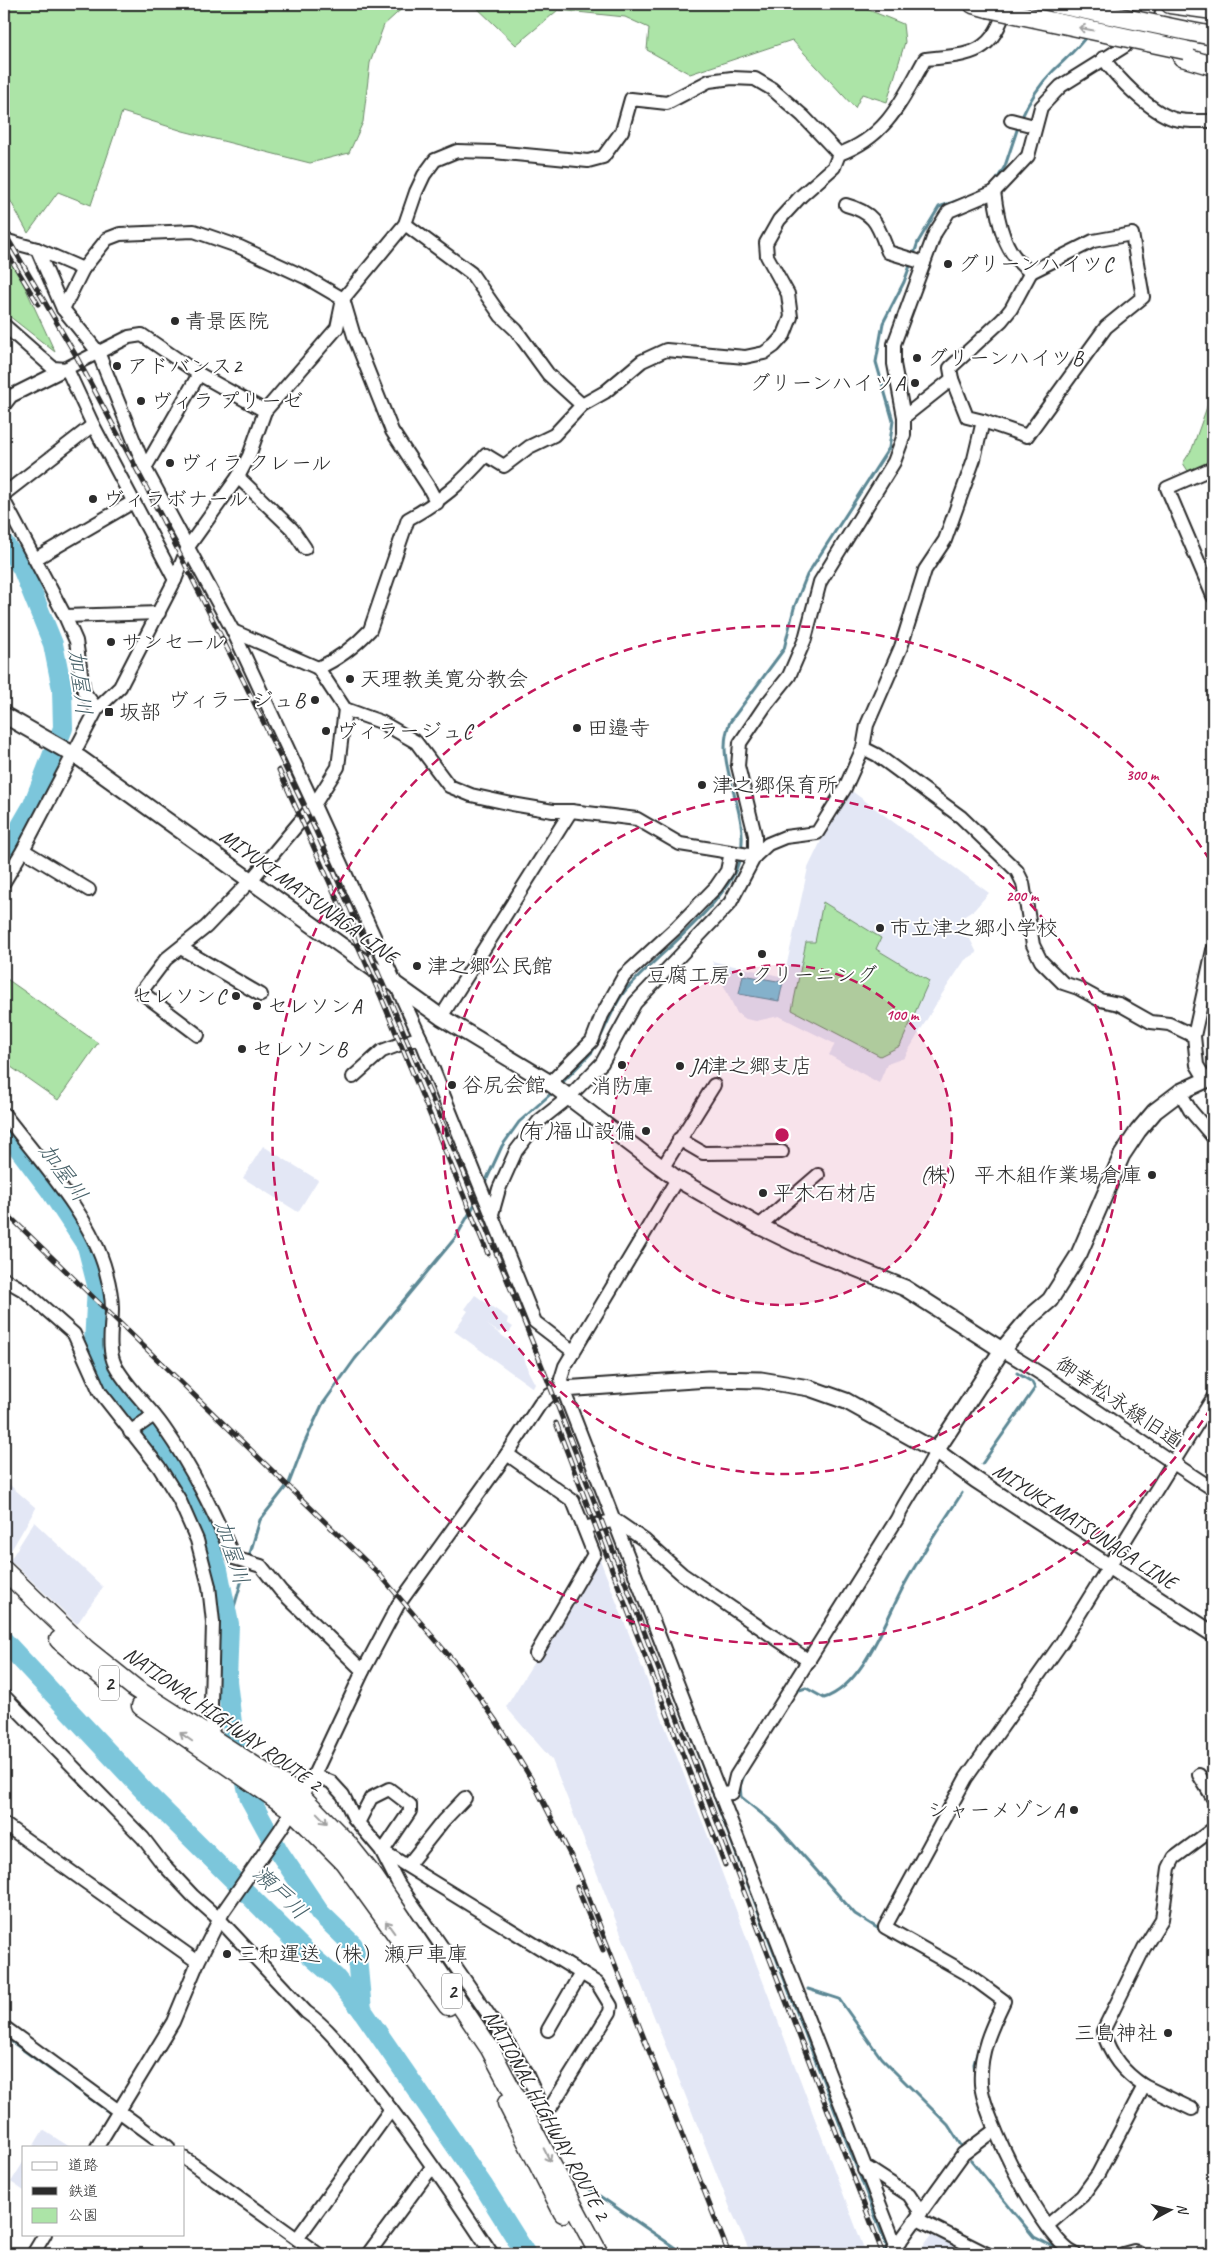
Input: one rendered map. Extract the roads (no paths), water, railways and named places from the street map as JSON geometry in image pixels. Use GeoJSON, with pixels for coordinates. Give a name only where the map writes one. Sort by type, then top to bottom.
{"type":"FeatureCollection","features":[{"type":"Feature","properties":{"kind":"highway"},"geometry":{"type":"LineString","coordinates":[[1057,4],[1213,36]]}},
{"type":"Feature","properties":{"kind":"highway"},"geometry":{"type":"LineString","coordinates":[[1170,4],[1213,10]]}},
{"type":"Feature","properties":{"kind":"highway"},"geometry":{"type":"LineString","coordinates":[[980,6],[1121,36],[1184,54],[1213,66]]}},
{"type":"Feature","properties":{"kind":"highway"},"geometry":{"type":"LineString","coordinates":[[1184,54],[1213,55]]}},
{"type":"Feature","properties":{"kind":"highway","name":"NATIONAL HIGHWAY ROUTE 2"},"geometry":{"type":"LineString","coordinates":[[4,1570],[86,1649],[136,1689],[255,1768],[346,1843],[391,1888],[490,2050],[537,2117],[599,2254]]}},
{"type":"Feature","properties":{"kind":"highway","name":"NATIONAL HIGHWAY ROUTE 2"},"geometry":{"type":"LineString","coordinates":[[4,1586],[79,1659],[125,1695],[258,1787],[296,1803],[344,1862],[454,2015],[511,2111],[532,2155],[585,2254]]}},
{"type":"Feature","properties":{"kind":"main road","name":"MIYUKI MATSUNAGA LINE"},"geometry":{"type":"LineString","coordinates":[[4,715],[69,752],[252,879],[396,986],[441,1017],[559,1090],[664,1167],[677,1179],[760,1226],[798,1245],[905,1288],[1002,1350]]}},
{"type":"Feature","properties":{"kind":"main road"},"geometry":{"type":"LineString","coordinates":[[936,1451],[1002,1350],[1029,1318],[1050,1300],[1079,1254],[1122,1155],[1138,1131],[1155,1111],[1180,1092],[1210,1079]]}},
{"type":"Feature","properties":{"kind":"main road","name":"MIYUKI MATSUNAGA LINE"},"geometry":{"type":"LineString","coordinates":[[562,1389],[708,1379],[761,1380],[809,1388],[846,1400],[936,1451],[976,1480],[1213,1634]]}},
{"type":"Feature","properties":{"kind":"street"},"geometry":{"type":"LineString","coordinates":[[318,668],[333,661],[356,644],[370,630],[408,519],[437,503],[443,495],[466,478],[486,455],[504,466],[523,451],[554,435],[582,404],[605,392],[642,361],[666,350],[745,356],[764,353],[774,346],[784,335],[791,317],[788,294],[767,256],[766,243],[779,220],[801,196],[834,167],[839,154],[859,147],[884,127],[926,59],[955,56],[977,50],[992,40],[1002,22],[1007,4]]}},
{"type":"Feature","properties":{"kind":"street"},"geometry":{"type":"LineString","coordinates":[[755,856],[756,835],[738,766],[740,743],[765,706],[789,676],[805,639],[820,582],[894,462],[904,435],[904,416],[894,364],[894,344],[935,232],[949,211],[994,192],[1028,156],[1034,126],[1041,107],[1061,86],[1102,58],[1124,46],[1147,16],[1149,4]]}},
{"type":"Feature","properties":{"kind":"street"},"geometry":{"type":"LineString","coordinates":[[1102,58],[1118,78],[1159,112],[1175,119],[1213,121]]}},
{"type":"Feature","properties":{"kind":"street"},"geometry":{"type":"LineString","coordinates":[[4,882],[23,850],[69,752],[97,709],[120,687],[159,613],[188,547],[238,477],[249,456],[265,411],[337,328],[343,299],[405,224],[420,183],[435,160],[457,151],[494,152],[588,161],[603,157],[622,131],[631,100],[667,104],[709,81],[732,78],[755,79],[772,89],[803,116],[839,154]]}},
{"type":"Feature","properties":{"kind":"street"},"geometry":{"type":"LineString","coordinates":[[1011,120],[1034,126]]}},
{"type":"Feature","properties":{"kind":"street"},"geometry":{"type":"LineString","coordinates":[[994,192],[1003,237],[1018,264],[1031,272]]}},
{"type":"Feature","properties":{"kind":"street"},"geometry":{"type":"LineString","coordinates":[[846,206],[862,209],[870,215],[888,252],[924,263]]}},
{"type":"Feature","properties":{"kind":"street"},"geometry":{"type":"LineString","coordinates":[[405,224],[472,274],[501,316],[516,330],[548,374],[582,404]]}},
{"type":"Feature","properties":{"kind":"street"},"geometry":{"type":"LineString","coordinates":[[63,309],[83,269],[107,239],[120,234],[194,231],[240,247],[307,278],[343,299],[354,336],[392,431],[437,503]]}},
{"type":"Feature","properties":{"kind":"street"},"geometry":{"type":"LineString","coordinates":[[1132,234],[1143,297],[1106,327],[1027,436],[967,417],[952,379],[950,368],[1002,320],[1011,309],[1031,272],[1093,241],[1132,234]]}},
{"type":"Feature","properties":{"kind":"street"},"geometry":{"type":"LineString","coordinates":[[4,240],[37,249],[83,269]]}},
{"type":"Feature","properties":{"kind":"street"},"geometry":{"type":"LineString","coordinates":[[37,249],[63,309],[98,352],[145,468],[233,631],[314,805],[420,1037],[535,1322],[574,1352]]}},
{"type":"Feature","properties":{"kind":"street"},"geometry":{"type":"LineString","coordinates":[[4,325],[53,368],[68,369]]}},
{"type":"Feature","properties":{"kind":"street"},"geometry":{"type":"LineString","coordinates":[[4,405],[11,396],[129,337],[142,335],[199,374],[265,411]]}},
{"type":"Feature","properties":{"kind":"street"},"geometry":{"type":"LineString","coordinates":[[68,369],[92,424],[175,580]]}},
{"type":"Feature","properties":{"kind":"street"},"geometry":{"type":"LineString","coordinates":[[145,468],[199,374]]}},
{"type":"Feature","properties":{"kind":"street"},"geometry":{"type":"LineString","coordinates":[[904,416],[952,379]]}},
{"type":"Feature","properties":{"kind":"street"},"geometry":{"type":"LineString","coordinates":[[559,1090],[602,1063],[635,1004],[730,903],[755,856],[768,844],[785,837],[817,833],[845,788],[863,748],[867,725],[901,647],[925,570],[945,540],[974,459],[983,421]]}},
{"type":"Feature","properties":{"kind":"street"},"geometry":{"type":"LineString","coordinates":[[4,494],[92,424]]}},
{"type":"Feature","properties":{"kind":"street"},"geometry":{"type":"LineString","coordinates":[[1213,468],[1167,488],[1213,596]]}},
{"type":"Feature","properties":{"kind":"street"},"geometry":{"type":"LineString","coordinates":[[238,477],[292,530],[305,548]]}},
{"type":"Feature","properties":{"kind":"street"},"geometry":{"type":"LineString","coordinates":[[4,500],[65,616],[76,641],[84,692],[97,709]]}},
{"type":"Feature","properties":{"kind":"street"},"geometry":{"type":"LineString","coordinates":[[35,560],[133,502]]}},
{"type":"Feature","properties":{"kind":"street"},"geometry":{"type":"LineString","coordinates":[[65,616],[159,613]]}},
{"type":"Feature","properties":{"kind":"street"},"geometry":{"type":"LineString","coordinates":[[233,631],[318,668],[345,709],[381,722],[416,742],[449,786],[471,795],[512,804],[553,811],[571,811],[637,820],[680,844],[755,856]]}},
{"type":"Feature","properties":{"kind":"street"},"geometry":{"type":"LineString","coordinates":[[198,1035],[141,992],[166,960],[206,927],[252,879],[314,805],[338,767],[345,709]]}},
{"type":"Feature","properties":{"kind":"street"},"geometry":{"type":"LineString","coordinates":[[863,748],[877,755],[962,817],[1017,872],[1024,883],[1034,945],[1040,961],[1063,983],[1078,988],[1100,1000],[1120,1004],[1151,1022],[1169,1024],[1194,1036]]}},
{"type":"Feature","properties":{"kind":"street"},"geometry":{"type":"LineString","coordinates":[[441,1017],[571,811]]}},
{"type":"Feature","properties":{"kind":"street"},"geometry":{"type":"LineString","coordinates":[[23,850],[89,890]]}},
{"type":"Feature","properties":{"kind":"street"},"geometry":{"type":"LineString","coordinates":[[492,1214],[499,1189],[516,1151],[539,1122],[592,1040],[602,1015],[624,976],[676,928],[716,887],[727,870],[731,852]]}},
{"type":"Feature","properties":{"kind":"street"},"geometry":{"type":"LineString","coordinates":[[676,928],[692,942]]}},
{"type":"Feature","properties":{"kind":"street"},"geometry":{"type":"LineString","coordinates":[[181,948],[261,995]]}},
{"type":"Feature","properties":{"kind":"street"},"geometry":{"type":"LineString","coordinates":[[1210,1079],[1197,1065],[1194,1036],[1213,950]]}},
{"type":"Feature","properties":{"kind":"street"},"geometry":{"type":"LineString","coordinates":[[353,1077],[382,1051],[420,1037]]}},
{"type":"Feature","properties":{"kind":"street"},"geometry":{"type":"LineString","coordinates":[[664,1167],[679,1139],[714,1085]]}},
{"type":"Feature","properties":{"kind":"street"},"geometry":{"type":"LineString","coordinates":[[1180,1092],[1190,1110],[1213,1136]]}},
{"type":"Feature","properties":{"kind":"street"},"geometry":{"type":"LineString","coordinates":[[4,1114],[88,1225],[100,1249],[112,1307],[110,1350],[115,1364],[128,1386],[189,1467],[234,1558],[261,1566],[281,1591],[362,1670]]}},
{"type":"Feature","properties":{"kind":"street"},"geometry":{"type":"LineString","coordinates":[[679,1139],[702,1153],[782,1152]]}},
{"type":"Feature","properties":{"kind":"street"},"geometry":{"type":"LineString","coordinates":[[760,1226],[818,1175]]}},
{"type":"Feature","properties":{"kind":"street"},"geometry":{"type":"LineString","coordinates":[[677,1179],[574,1352],[561,1379],[562,1389],[610,1520],[720,1794],[894,2252]]}},
{"type":"Feature","properties":{"kind":"street"},"geometry":{"type":"LineString","coordinates":[[4,1279],[25,1291],[74,1334],[100,1392],[159,1466],[178,1499],[197,1540],[209,1586],[213,1622],[211,1704],[218,1743]]}},
{"type":"Feature","properties":{"kind":"street","name":"御幸松永線旧道"},"geometry":{"type":"LineString","coordinates":[[1002,1350],[1047,1376],[1172,1463],[1213,1489]]}},
{"type":"Feature","properties":{"kind":"street"},"geometry":{"type":"LineString","coordinates":[[98,2146],[173,2022],[198,1962],[221,1916],[280,1830],[314,1775],[362,1670],[398,1605],[507,1454],[540,1404],[550,1395],[562,1389]]}},
{"type":"Feature","properties":{"kind":"street"},"geometry":{"type":"LineString","coordinates":[[1075,2254],[1060,2245],[1028,2195],[987,2111],[981,2085],[981,2064],[984,2044],[1004,2001],[966,1973],[885,1927],[966,1778],[1062,1642],[1213,1398]]}},
{"type":"Feature","properties":{"kind":"street"},"geometry":{"type":"LineString","coordinates":[[131,1431],[152,1416]]}},
{"type":"Feature","properties":{"kind":"street"},"geometry":{"type":"LineString","coordinates":[[720,1794],[732,1793],[736,1776],[897,1520],[908,1496],[929,1466],[936,1451]]}},
{"type":"Feature","properties":{"kind":"street"},"geometry":{"type":"LineString","coordinates":[[507,1454],[573,1501],[594,1554],[536,1654]]}},
{"type":"Feature","properties":{"kind":"street"},"geometry":{"type":"LineString","coordinates":[[584,1528],[610,1520],[644,1540],[682,1574],[809,1661]]}},
{"type":"Feature","properties":{"kind":"street"},"geometry":{"type":"LineString","coordinates":[[4,1696],[143,1838],[162,1863],[193,1896],[221,1916],[306,2012],[323,2024],[392,2109],[432,2166],[442,2177],[492,2254]]}},
{"type":"Feature","properties":{"kind":"street"},"geometry":{"type":"LineString","coordinates":[[314,1775],[331,1782],[343,1796],[358,1823],[381,1850],[408,1864],[597,1983],[611,2006],[610,2012],[552,2105],[537,2117]]}},
{"type":"Feature","properties":{"kind":"street"},"geometry":{"type":"LineString","coordinates":[[1199,1776],[1213,1798]]}},
{"type":"Feature","properties":{"kind":"street"},"geometry":{"type":"LineString","coordinates":[[358,1823],[371,1798],[389,1789],[410,1805],[410,1811],[387,1845],[381,1850]]}},
{"type":"Feature","properties":{"kind":"street"},"geometry":{"type":"LineString","coordinates":[[408,1864],[443,1821],[465,1798]]}},
{"type":"Feature","properties":{"kind":"street"},"geometry":{"type":"LineString","coordinates":[[4,1824],[198,1962]]}},
{"type":"Feature","properties":{"kind":"street"},"geometry":{"type":"LineString","coordinates":[[1192,2109],[1144,2086],[1127,2075],[1107,2045],[1103,2031],[1144,1948],[1162,1920],[1169,1868],[1174,1858],[1213,1829]]}},
{"type":"Feature","properties":{"kind":"street"},"geometry":{"type":"LineString","coordinates":[[381,1850],[391,1888]]}},
{"type":"Feature","properties":{"kind":"street"},"geometry":{"type":"LineString","coordinates":[[548,2030],[581,1973]]}},
{"type":"Feature","properties":{"kind":"street"},"geometry":{"type":"LineString","coordinates":[[4,2027],[116,2115],[166,2146]]}},
{"type":"Feature","properties":{"kind":"street"},"geometry":{"type":"LineString","coordinates":[[1048,2225],[1082,2196],[1093,2182],[1144,2086]]}},
{"type":"Feature","properties":{"kind":"street"},"geometry":{"type":"LineString","coordinates":[[297,2239],[392,2109]]}},
{"type":"Feature","properties":{"kind":"street"},"geometry":{"type":"LineString","coordinates":[[894,2252],[963,2154],[995,2130]]}},
{"type":"Feature","properties":{"kind":"street"},"geometry":{"type":"LineString","coordinates":[[185,2159],[318,2254]]}},
{"type":"Feature","properties":{"kind":"street"},"geometry":{"type":"LineString","coordinates":[[368,2254],[432,2166]]}},
{"type":"Feature","properties":{"kind":"street"},"geometry":{"type":"LineString","coordinates":[[864,2170],[869,2169],[909,2195],[919,2216],[987,2254]]}},
{"type":"Feature","properties":{"kind":"street"},"geometry":{"type":"LineString","coordinates":[[34,2254],[44,2236]]}},
{"type":"Feature","properties":{"kind":"street"},"geometry":{"type":"LineString","coordinates":[[1123,2254],[1134,2251],[1140,2254]]}},
{"type":"Feature","properties":{"kind":"water"},"geometry":{"type":"Polygon","coordinates":[[[743,975],[783,982],[779,1001],[739,994],[743,975]]]}},
{"type":"Feature","properties":{"kind":"waterway"},"geometry":{"type":"LineString","coordinates":[[1021,119],[1031,99],[1044,81],[1088,34]]}},
{"type":"Feature","properties":{"kind":"waterway"},"geometry":{"type":"LineString","coordinates":[[995,183],[1005,166],[1019,124]]}},
{"type":"Feature","properties":{"kind":"waterway"},"geometry":{"type":"LineString","coordinates":[[913,257],[918,242],[939,207],[965,198]]}},
{"type":"Feature","properties":{"kind":"waterway"},"geometry":{"type":"LineString","coordinates":[[741,851],[740,818],[725,753],[726,737],[730,722],[784,649],[794,608],[807,575],[889,448],[893,421],[876,362],[883,323],[904,282],[911,263]]}},
{"type":"Feature","properties":{"kind":"waterway","name":"加屋川"},"geometry":{"type":"LineString","coordinates":[[4,543],[22,568],[53,644],[62,689],[63,728],[33,805],[4,855]]}},
{"type":"Feature","properties":{"kind":"waterway"},"geometry":{"type":"LineString","coordinates":[[599,1040],[620,997],[708,909],[734,874],[740,857]]}},
{"type":"Feature","properties":{"kind":"waterway"},"geometry":{"type":"LineString","coordinates":[[560,1085],[592,1052],[596,1045]]}},
{"type":"Feature","properties":{"kind":"waterway"},"geometry":{"type":"LineString","coordinates":[[484,1185],[502,1146],[519,1122],[554,1091]]}},
{"type":"Feature","properties":{"kind":"waterway","name":"加屋川"},"geometry":{"type":"LineString","coordinates":[[4,1129],[50,1190],[87,1246],[97,1285],[94,1345],[103,1368],[174,1472],[194,1506],[208,1540],[218,1570],[229,1624],[227,1681],[233,1732],[250,1799],[279,1852],[320,1913],[353,1945],[357,1958],[362,2010]]}},
{"type":"Feature","properties":{"kind":"waterway"},"geometry":{"type":"LineString","coordinates":[[248,1560],[260,1520],[289,1483],[322,1405],[355,1359],[456,1237],[480,1195]]}},
{"type":"Feature","properties":{"kind":"waterway"},"geometry":{"type":"LineString","coordinates":[[982,1464],[1035,1388],[1032,1382],[1017,1373]]}},
{"type":"Feature","properties":{"kind":"waterway"},"geometry":{"type":"LineString","coordinates":[[796,1691],[806,1688],[824,1698],[839,1691],[851,1679],[863,1664],[914,1569],[962,1493]]}},
{"type":"Feature","properties":{"kind":"waterway"},"geometry":{"type":"LineString","coordinates":[[229,1624],[246,1566]]}},
{"type":"Feature","properties":{"kind":"waterway"},"geometry":{"type":"LineString","coordinates":[[651,1632],[889,2252]]}},
{"type":"Feature","properties":{"kind":"waterway","name":"瀬戸川"},"geometry":{"type":"LineString","coordinates":[[4,1641],[147,1794],[303,1949],[335,1977],[362,2010],[484,2187],[526,2254]]}},
{"type":"Feature","properties":{"kind":"waterway"},"geometry":{"type":"LineString","coordinates":[[745,1773],[740,1786],[741,1797],[777,1826],[855,1914],[882,1931]]}},
{"type":"Feature","properties":{"kind":"waterway"},"geometry":{"type":"LineString","coordinates":[[895,1940],[925,1957]]}},
{"type":"Feature","properties":{"kind":"waterway"},"geometry":{"type":"LineString","coordinates":[[808,1989],[839,1999],[881,2058],[948,2125],[962,2147]]}},
{"type":"Feature","properties":{"kind":"waterway"},"geometry":{"type":"LineString","coordinates":[[4,2036],[113,2115]]}},
{"type":"Feature","properties":{"kind":"waterway"},"geometry":{"type":"LineString","coordinates":[[975,2073],[974,2064],[978,2050]]}},
{"type":"Feature","properties":{"kind":"waterway"},"geometry":{"type":"LineString","coordinates":[[971,2160],[1034,2237],[1058,2249]]}},
{"type":"Feature","properties":{"kind":"waterway"},"geometry":{"type":"LineString","coordinates":[[588,2188],[684,2254]]}},
{"type":"Feature","properties":{"kind":"waterway"},"geometry":{"type":"LineString","coordinates":[[259,2219],[307,2254]]}},
{"type":"Feature","properties":{"kind":"waterway"},"geometry":{"type":"LineString","coordinates":[[876,2254],[888,2248]]}},
{"type":"Feature","properties":{"kind":"railway"},"geometry":{"type":"LineString","coordinates":[[4,232],[75,354],[145,485],[314,827],[365,942],[461,1166],[548,1381],[883,2254]]}},
{"type":"Feature","properties":{"kind":"railway"},"geometry":{"type":"LineString","coordinates":[[4,248],[38,304]]}},
{"type":"Feature","properties":{"kind":"railway"},"geometry":{"type":"LineString","coordinates":[[279,770],[381,997],[488,1254]]}},
{"type":"Feature","properties":{"kind":"railway"},"geometry":{"type":"LineString","coordinates":[[4,1211],[381,1576],[456,1664],[496,1721],[533,1782],[577,1868],[729,2254]]}},
{"type":"Feature","properties":{"kind":"railway"},"geometry":{"type":"LineString","coordinates":[[556,1423],[725,1865]]}},
{"type":"Feature","properties":{"kind":"railway"},"geometry":{"type":"LineString","coordinates":[[577,1887],[603,1950]]}},
{"type":"Feature","properties":{"kind":"place","name":"グリーンハイツC"},"geometry":{"type":"Point","coordinates":[948,264]}},
{"type":"Feature","properties":{"kind":"place","name":"青景医院"},"geometry":{"type":"Point","coordinates":[175,321]}},
{"type":"Feature","properties":{"kind":"place","name":"グリーンハイツB"},"geometry":{"type":"Point","coordinates":[917,358]}},
{"type":"Feature","properties":{"kind":"place","name":"アドバンス2"},"geometry":{"type":"Point","coordinates":[117,366]}},
{"type":"Feature","properties":{"kind":"place","name":"グリーンハイツA"},"geometry":{"type":"Point","coordinates":[915,383]}},
{"type":"Feature","properties":{"kind":"place","name":"ヴィラ プリーゼ"},"geometry":{"type":"Point","coordinates":[141,401]}},
{"type":"Feature","properties":{"kind":"place","name":"ヴィラ クレール"},"geometry":{"type":"Point","coordinates":[170,463]}},
{"type":"Feature","properties":{"kind":"place","name":"ヴィラボナール"},"geometry":{"type":"Point","coordinates":[93,499]}},
{"type":"Feature","properties":{"kind":"place","name":"サンセール"},"geometry":{"type":"Point","coordinates":[111,642]}},
{"type":"Feature","properties":{"kind":"place","name":"天理教美寛分教会"},"geometry":{"type":"Point","coordinates":[350,679]}},
{"type":"Feature","properties":{"kind":"place","name":"ヴィラージュB"},"geometry":{"type":"Point","coordinates":[315,700]}},
{"type":"Feature","properties":{"kind":"place","name":"坂部"},"geometry":{"type":"Point","coordinates":[109,712]}},
{"type":"Feature","properties":{"kind":"place","name":"田邉寺"},"geometry":{"type":"Point","coordinates":[577,728]}},
{"type":"Feature","properties":{"kind":"place","name":"ヴィラージュC"},"geometry":{"type":"Point","coordinates":[326,731]}},
{"type":"Feature","properties":{"kind":"place","name":"津之郷保育所"},"geometry":{"type":"Point","coordinates":[702,785]}},
{"type":"Feature","properties":{"kind":"place","name":"市立津之郷小学校"},"geometry":{"type":"Point","coordinates":[880,928]}},
{"type":"Feature","properties":{"kind":"place","name":"豆腐工房・クリーニング"},"geometry":{"type":"Point","coordinates":[762,954]}},
{"type":"Feature","properties":{"kind":"place","name":"津之郷公民館"},"geometry":{"type":"Point","coordinates":[417,966]}},
{"type":"Feature","properties":{"kind":"place","name":"セレソンC"},"geometry":{"type":"Point","coordinates":[236,996]}},
{"type":"Feature","properties":{"kind":"place","name":"セレソンA"},"geometry":{"type":"Point","coordinates":[257,1006]}},
{"type":"Feature","properties":{"kind":"place","name":"セレソンB"},"geometry":{"type":"Point","coordinates":[242,1049]}},
{"type":"Feature","properties":{"kind":"place","name":"消防庫"},"geometry":{"type":"Point","coordinates":[622,1065]}},
{"type":"Feature","properties":{"kind":"place","name":"JA津之郷支店"},"geometry":{"type":"Point","coordinates":[680,1066]}},
{"type":"Feature","properties":{"kind":"place","name":"谷尻会館"},"geometry":{"type":"Point","coordinates":[452,1085]}},
{"type":"Feature","properties":{"kind":"place","name":"(有)福山設備"},"geometry":{"type":"Point","coordinates":[646,1131]}},
{"type":"Feature","properties":{"kind":"place","name":"(株） 平木組作業場倉庫"},"geometry":{"type":"Point","coordinates":[1152,1175]}},
{"type":"Feature","properties":{"kind":"place","name":"平木石材店"},"geometry":{"type":"Point","coordinates":[763,1193]}},
{"type":"Feature","properties":{"kind":"place","name":"シャーメゾンA"},"geometry":{"type":"Point","coordinates":[1074,1810]}},
{"type":"Feature","properties":{"kind":"place","name":"三和運送（株）瀬戸車庫"},"geometry":{"type":"Point","coordinates":[227,1954]}},
{"type":"Feature","properties":{"kind":"place","name":"三島神社"},"geometry":{"type":"Point","coordinates":[1168,2033]}}]}
